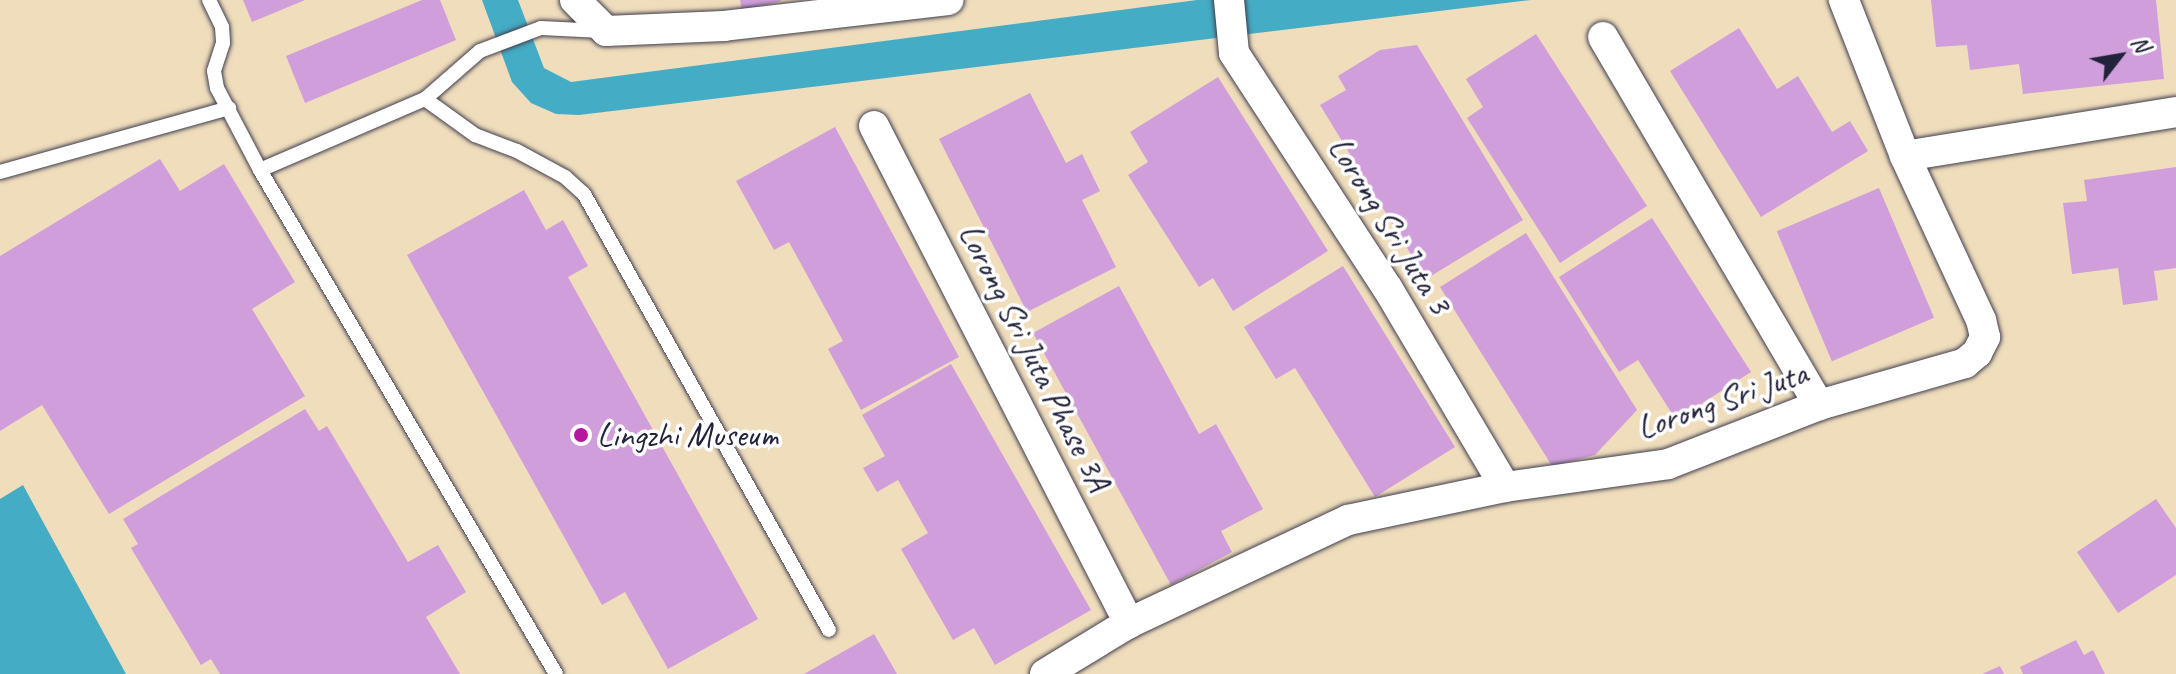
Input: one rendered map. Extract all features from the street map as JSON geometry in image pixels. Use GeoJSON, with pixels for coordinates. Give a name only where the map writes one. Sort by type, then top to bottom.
{"type":"FeatureCollection","features":[{"type":"Feature","properties":{"kind":"street"},"geometry":{"type":"LineString","coordinates":[[575,0],[606,31],[724,26],[948,0]]}},
{"type":"Feature","properties":{"kind":"street","name":"Lorong Sri Juta 3"},"geometry":{"type":"LineString","coordinates":[[1229,0],[1234,53],[1388,289],[1505,487]]}},
{"type":"Feature","properties":{"kind":"street","name":"Lorong Sri Juta"},"geometry":{"type":"LineString","coordinates":[[1045,674],[1129,623],[1348,520],[1505,487],[1668,464],[1819,405],[1965,363],[1977,353],[1985,337],[1981,320],[1905,156],[1844,0]]}},
{"type":"Feature","properties":{"kind":"street"},"geometry":{"type":"LineString","coordinates":[[1603,37],[1819,405]]}},
{"type":"Feature","properties":{"kind":"street"},"geometry":{"type":"LineString","coordinates":[[1905,156],[2176,112]]}},
{"type":"Feature","properties":{"kind":"street","name":"Lorong Sri Juta Phase 3A"},"geometry":{"type":"LineString","coordinates":[[874,126],[1129,623]]}},
{"type":"Feature","properties":{"kind":"lane"},"geometry":{"type":"LineString","coordinates":[[209,0],[222,27],[223,43],[214,71],[217,88],[260,170],[556,674]]}},
{"type":"Feature","properties":{"kind":"lane"},"geometry":{"type":"LineString","coordinates":[[260,170],[425,99],[480,51],[541,28],[606,31]]}},
{"type":"Feature","properties":{"kind":"lane"},"geometry":{"type":"LineString","coordinates":[[425,99],[475,135],[517,151],[565,177],[584,194],[829,630]]}},
{"type":"Feature","properties":{"kind":"lane"},"geometry":{"type":"LineString","coordinates":[[0,172],[229,108]]}},
{"type":"Feature","properties":{"kind":"water"},"geometry":{"type":"Polygon","coordinates":[[[482,0],[518,0],[544,68],[571,82],[1197,0],[1531,0],[579,115],[556,114],[531,103],[512,82],[482,0]]]}},
{"type":"Feature","properties":{"kind":"water"},"geometry":{"type":"Polygon","coordinates":[[[23,485],[126,674],[0,674],[0,499],[23,485]]]}},
{"type":"Feature","properties":{"kind":"building"},"geometry":{"type":"Polygon","coordinates":[[[243,0],[305,0],[252,22],[243,0]]]}},
{"type":"Feature","properties":{"kind":"building"},"geometry":{"type":"Polygon","coordinates":[[[422,0],[440,0],[456,40],[305,103],[286,56],[422,0]]]}},
{"type":"Feature","properties":{"kind":"building"},"geometry":{"type":"Polygon","coordinates":[[[740,0],[781,0],[781,1],[742,10],[740,0]]]}},
{"type":"Feature","properties":{"kind":"building"},"geometry":{"type":"Polygon","coordinates":[[[1931,0],[2156,0],[2164,79],[2023,94],[2019,64],[1970,70],[1967,45],[1936,47],[1931,0]]]}},
{"type":"Feature","properties":{"kind":"building"},"geometry":{"type":"Polygon","coordinates":[[[1739,28],[1777,89],[1798,76],[1832,132],[1850,121],[1868,151],[1761,217],[1670,71],[1739,28]]]}},
{"type":"Feature","properties":{"kind":"building"},"geometry":{"type":"Polygon","coordinates":[[[1536,34],[1647,206],[1560,263],[1467,118],[1483,107],[1466,79],[1536,34]]]}},
{"type":"Feature","properties":{"kind":"building"},"geometry":{"type":"Polygon","coordinates":[[[1417,45],[1523,220],[1426,279],[1320,105],[1346,90],[1338,76],[1380,50],[1417,45]]]}},
{"type":"Feature","properties":{"kind":"building"},"geometry":{"type":"Polygon","coordinates":[[[1218,77],[1328,251],[1233,311],[1213,278],[1199,287],[1128,175],[1148,162],[1130,132],[1218,77]]]}},
{"type":"Feature","properties":{"kind":"building"},"geometry":{"type":"Polygon","coordinates":[[[1030,93],[1066,163],[1082,154],[1100,191],[1082,200],[1116,267],[1027,312],[939,139],[1030,93]]]}},
{"type":"Feature","properties":{"kind":"building"},"geometry":{"type":"Polygon","coordinates":[[[835,127],[959,357],[861,410],[828,349],[843,341],[789,242],[774,250],[736,181],[835,127]]]}},
{"type":"Feature","properties":{"kind":"building"},"geometry":{"type":"Polygon","coordinates":[[[160,159],[180,191],[224,164],[295,282],[252,309],[305,396],[109,514],[42,405],[0,431],[0,256],[160,159]]]}},
{"type":"Feature","properties":{"kind":"building"},"geometry":{"type":"Polygon","coordinates":[[[2176,167],[2176,268],[2154,271],[2158,300],[2123,305],[2118,268],[2072,274],[2063,203],[2087,201],[2084,180],[2176,167]]]}},
{"type":"Feature","properties":{"kind":"building"},"geometry":{"type":"Polygon","coordinates":[[[1879,188],[1934,318],[1832,361],[1777,231],[1879,188]]]}},
{"type":"Feature","properties":{"kind":"building","name":"Lingzhi Museum"},"geometry":{"type":"Polygon","coordinates":[[[524,190],[546,230],[563,220],[588,266],[568,277],[758,619],[668,669],[625,592],[602,605],[407,255],[524,190]]]}},
{"type":"Feature","properties":{"kind":"building"},"geometry":{"type":"Polygon","coordinates":[[[1652,218],[1751,372],[1676,420],[1638,360],[1619,372],[1559,277],[1652,218]]]}},
{"type":"Feature","properties":{"kind":"building"},"geometry":{"type":"Polygon","coordinates":[[[1526,233],[1637,410],[1595,455],[1552,466],[1440,287],[1526,233]]]}},
{"type":"Feature","properties":{"kind":"building"},"geometry":{"type":"Polygon","coordinates":[[[1343,266],[1455,447],[1375,497],[1295,368],[1276,379],[1244,327],[1343,266]]]}},
{"type":"Feature","properties":{"kind":"building"},"geometry":{"type":"Polygon","coordinates":[[[1119,286],[1199,434],[1216,424],[1263,509],[1221,531],[1232,552],[1171,585],[1033,333],[1119,286]]]}},
{"type":"Feature","properties":{"kind":"building"},"geometry":{"type":"Polygon","coordinates":[[[951,364],[1091,610],[995,665],[974,628],[953,640],[901,549],[928,533],[898,480],[877,492],[863,468],[885,456],[862,415],[951,364]]]}},
{"type":"Feature","properties":{"kind":"building"},"geometry":{"type":"Polygon","coordinates":[[[305,409],[319,431],[327,426],[408,562],[438,545],[466,592],[426,617],[460,674],[220,674],[211,659],[201,665],[131,548],[138,544],[123,519],[305,409]]]}},
{"type":"Feature","properties":{"kind":"building"},"geometry":{"type":"Polygon","coordinates":[[[2156,499],[2176,528],[2176,575],[2118,613],[2077,552],[2156,499]]]}},
{"type":"Feature","properties":{"kind":"building"},"geometry":{"type":"Polygon","coordinates":[[[874,634],[897,674],[804,674],[874,634]]]}},
{"type":"Feature","properties":{"kind":"building"},"geometry":{"type":"Polygon","coordinates":[[[2076,640],[2084,655],[2093,650],[2105,674],[2023,674],[2020,667],[2076,640]]]}},
{"type":"Feature","properties":{"kind":"building"},"geometry":{"type":"Polygon","coordinates":[[[2000,666],[2004,674],[1982,674],[2000,666]]]}},
{"type":"Feature","properties":{"kind":"place","name":"Lingzhi Museum"},"geometry":{"type":"Point","coordinates":[581,435]}}]}
